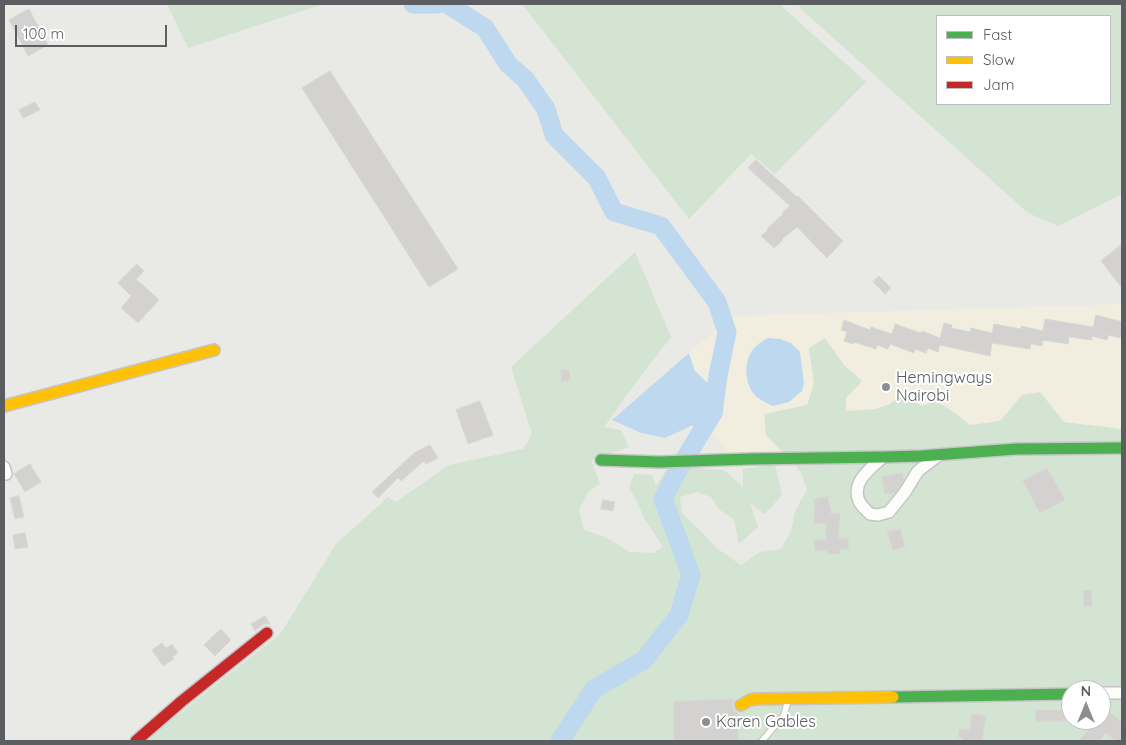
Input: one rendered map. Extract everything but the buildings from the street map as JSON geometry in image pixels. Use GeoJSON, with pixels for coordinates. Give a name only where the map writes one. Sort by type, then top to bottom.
{"type":"FeatureCollection","features":[{"type":"Feature","properties":{"kind":"street"},"geometry":{"type":"LineString","coordinates":[[4,406],[214,350]]}},
{"type":"Feature","properties":{"kind":"street"},"geometry":{"type":"LineString","coordinates":[[601,460],[659,462],[883,457],[1016,449],[1122,448]]}},
{"type":"Feature","properties":{"kind":"street"},"geometry":{"type":"LineString","coordinates":[[883,457],[863,476],[857,488],[859,502],[870,514],[878,515],[888,512],[905,492],[918,471],[939,455]]}},
{"type":"Feature","properties":{"kind":"street"},"geometry":{"type":"LineString","coordinates":[[136,741],[182,701],[267,633]]}},
{"type":"Feature","properties":{"kind":"street"},"geometry":{"type":"LineString","coordinates":[[741,705],[756,699],[1061,694]]}},
{"type":"Feature","properties":{"kind":"lane"},"geometry":{"type":"LineString","coordinates":[[762,741],[784,715],[788,698]]}},
{"type":"Feature","properties":{"kind":"shaded area","name":"Hemingways Nairobi"},"geometry":{"type":"Polygon","coordinates":[[[1122,304],[1122,445],[738,458],[726,451],[705,424],[691,426],[665,438],[641,433],[612,420],[731,316],[1122,304]]]}},
{"type":"Feature","properties":{"kind":"green space"},"geometry":{"type":"Polygon","coordinates":[[[167,4],[323,4],[188,48],[167,4]]]}},
{"type":"Feature","properties":{"kind":"green space"},"geometry":{"type":"Polygon","coordinates":[[[522,4],[779,4],[866,82],[775,174],[751,154],[689,219],[522,4]]]}},
{"type":"Feature","properties":{"kind":"green space"},"geometry":{"type":"Polygon","coordinates":[[[798,4],[1122,4],[1122,194],[1058,226],[1028,213],[801,9],[798,4]]]}},
{"type":"Feature","properties":{"kind":"green space"},"geometry":{"type":"Polygon","coordinates":[[[635,252],[671,337],[604,427],[621,430],[629,447],[591,460],[600,484],[588,492],[579,510],[584,530],[606,537],[630,552],[653,553],[663,547],[644,518],[629,488],[634,474],[652,475],[656,485],[667,469],[696,468],[724,470],[743,487],[743,469],[775,464],[782,495],[765,514],[750,503],[758,527],[739,544],[734,520],[720,510],[711,497],[697,492],[680,497],[682,514],[715,547],[741,565],[760,552],[781,549],[791,531],[795,511],[807,490],[801,472],[766,435],[764,414],[807,405],[814,383],[809,348],[825,338],[844,365],[862,381],[846,398],[846,411],[876,409],[890,404],[902,394],[922,406],[935,401],[951,410],[970,425],[1000,421],[1022,395],[1040,392],[1064,422],[1122,429],[1122,741],[145,741],[281,633],[336,544],[388,497],[396,502],[449,465],[523,449],[532,434],[511,367],[635,252]]]}},
{"type":"Feature","properties":{"kind":"water"},"geometry":{"type":"Polygon","coordinates":[[[768,338],[780,339],[791,343],[800,352],[804,384],[802,391],[789,402],[773,406],[754,394],[748,383],[746,371],[748,359],[752,351],[758,344],[768,338]]]}},
{"type":"Feature","properties":{"kind":"water"},"geometry":{"type":"Polygon","coordinates":[[[689,353],[695,371],[719,394],[723,414],[705,424],[691,426],[665,438],[641,433],[612,420],[689,353]]]}},
{"type":"Feature","properties":{"kind":"waterway"},"geometry":{"type":"LineString","coordinates":[[413,4],[437,4]]}},
{"type":"Feature","properties":{"kind":"waterway"},"geometry":{"type":"LineString","coordinates":[[447,4],[485,28],[508,64],[525,79],[546,109],[554,135],[597,178],[614,212],[661,226],[717,302],[727,332],[713,413],[678,470],[663,499],[691,575],[679,615],[644,660],[594,689],[560,741]]}},
{"type":"Feature","properties":{"kind":"traffic: fast"},"geometry":{"type":"LineString","coordinates":[[601,460],[659,462],[883,457],[1016,449],[1122,448]]}},
{"type":"Feature","properties":{"kind":"traffic: fast"},"geometry":{"type":"LineString","coordinates":[[893,697],[1061,694]]}},
{"type":"Feature","properties":{"kind":"traffic: slow"},"geometry":{"type":"LineString","coordinates":[[4,406],[214,350]]}},
{"type":"Feature","properties":{"kind":"traffic: slow"},"geometry":{"type":"LineString","coordinates":[[741,705],[756,699],[893,697]]}},
{"type":"Feature","properties":{"kind":"traffic: jam"},"geometry":{"type":"LineString","coordinates":[[136,741],[182,701],[267,633]]}},
{"type":"Feature","properties":{"kind":"place","name":"Hemingways Nairobi"},"geometry":{"type":"Point","coordinates":[886,387]}},
{"type":"Feature","properties":{"kind":"place","name":"Karen Gables"},"geometry":{"type":"Point","coordinates":[706,722]}}]}
